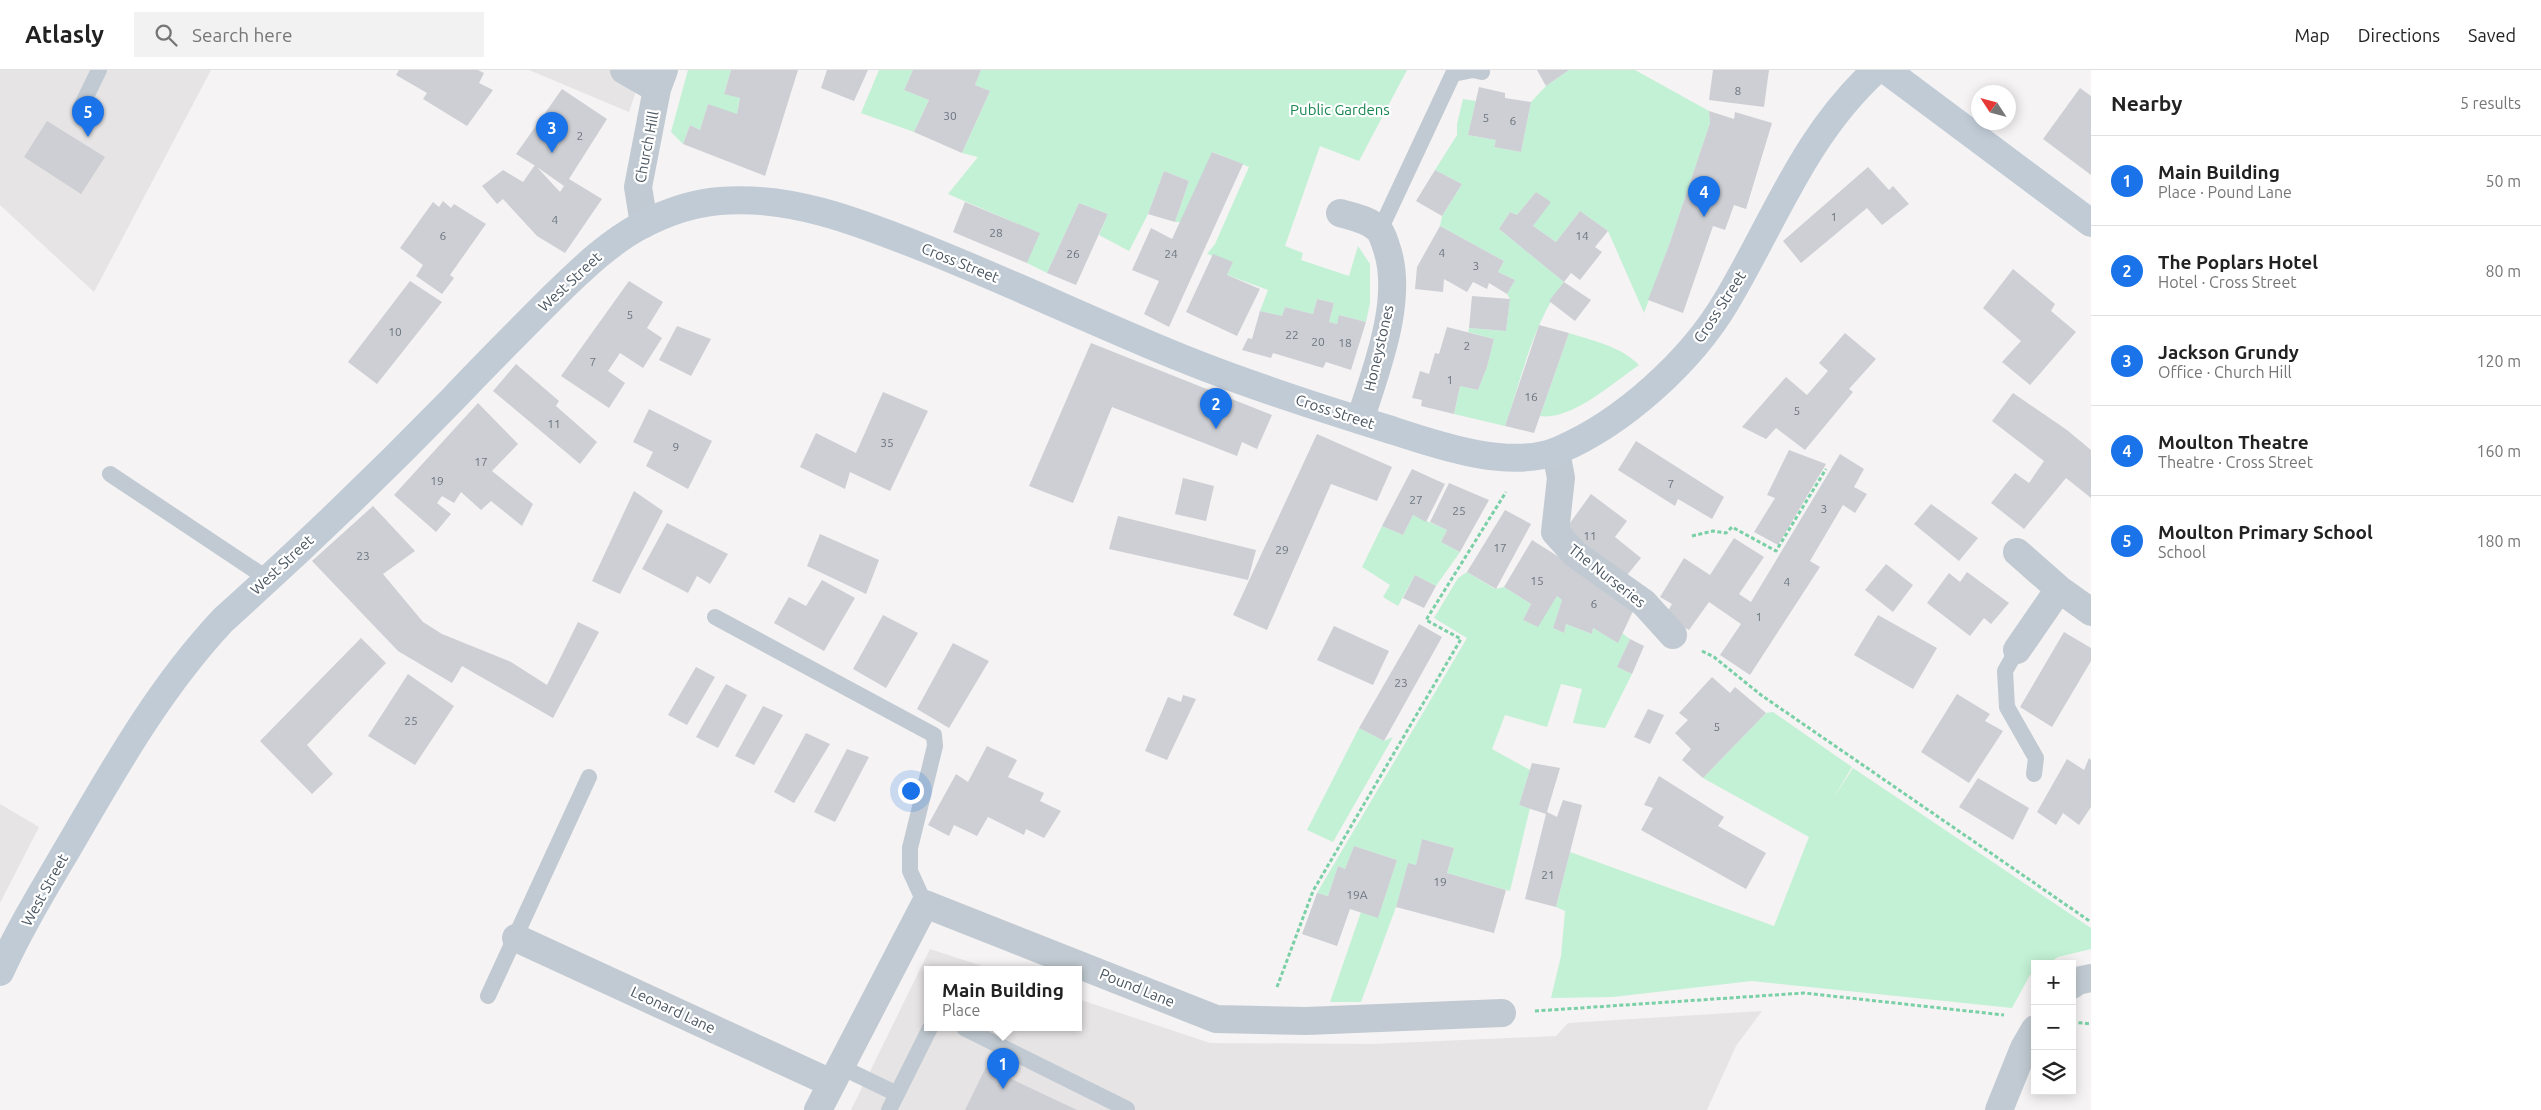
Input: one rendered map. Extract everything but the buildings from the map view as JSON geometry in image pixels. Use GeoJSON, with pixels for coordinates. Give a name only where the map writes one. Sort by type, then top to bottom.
{"type":"FeatureCollection","features":[{"type":"Feature","properties":{"kind":"street"},"geometry":{"type":"LineString","coordinates":[[624,70],[661,80]]}},
{"type":"Feature","properties":{"kind":"street","name":"Cross Street"},"geometry":{"type":"LineString","coordinates":[[644,224],[698,204],[722,200],[752,200],[800,206],[853,221],[968,265],[1183,358],[1302,402],[1452,448],[1500,457],[1528,457],[1556,452],[1606,423],[1664,380],[1686,357],[1725,304],[1806,152],[1851,93],[1876,70]]}},
{"type":"Feature","properties":{"kind":"street"},"geometry":{"type":"LineString","coordinates":[[1886,70],[2091,223]]}},
{"type":"Feature","properties":{"kind":"street","name":"Church Hill"},"geometry":{"type":"LineString","coordinates":[[644,224],[638,187],[661,80]]}},
{"type":"Feature","properties":{"kind":"street"},"geometry":{"type":"LineString","coordinates":[[1340,213],[1369,222],[1380,230]]}},
{"type":"Feature","properties":{"kind":"street","name":"West Street"},"geometry":{"type":"LineString","coordinates":[[0,972],[59,863],[160,695],[195,650],[223,620],[412,440],[578,273],[611,244],[644,224]]}},
{"type":"Feature","properties":{"kind":"street","name":"Honeystones"},"geometry":{"type":"LineString","coordinates":[[1360,420],[1389,315],[1392,281],[1388,252],[1380,230]]}},
{"type":"Feature","properties":{"kind":"street","name":"The Nurseries"},"geometry":{"type":"LineString","coordinates":[[1556,452],[1561,478],[1555,532],[1574,554],[1644,603],[1673,635]]}},
{"type":"Feature","properties":{"kind":"street"},"geometry":{"type":"LineString","coordinates":[[2016,552],[2059,589],[2091,612]]}},
{"type":"Feature","properties":{"kind":"street"},"geometry":{"type":"LineString","coordinates":[[2017,650],[2059,589]]}},
{"type":"Feature","properties":{"kind":"street"},"geometry":{"type":"LineString","coordinates":[[818,1110],[925,904]]}},
{"type":"Feature","properties":{"kind":"street","name":"Pound Lane"},"geometry":{"type":"LineString","coordinates":[[925,904],[1082,966]]}},
{"type":"Feature","properties":{"kind":"street","name":"Leonard Lane"},"geometry":{"type":"LineString","coordinates":[[516,938],[835,1075]]}},
{"type":"Feature","properties":{"kind":"street","name":"Pound Lane"},"geometry":{"type":"LineString","coordinates":[[1082,966],[1216,1019],[1316,1021],[1502,1013]]}},
{"type":"Feature","properties":{"kind":"street"},"geometry":{"type":"LineString","coordinates":[[2076,982],[2091,978]]}},
{"type":"Feature","properties":{"kind":"street"},"geometry":{"type":"LineString","coordinates":[[1999,1110],[2024,1048],[2031,1036]]}},
{"type":"Feature","properties":{"kind":"lane"},"geometry":{"type":"LineString","coordinates":[[80,109],[99,70]]}},
{"type":"Feature","properties":{"kind":"lane"},"geometry":{"type":"LineString","coordinates":[[1380,230],[1453,74],[1473,70],[1482,72]]}},
{"type":"Feature","properties":{"kind":"lane"},"geometry":{"type":"LineString","coordinates":[[110,474],[268,579]]}},
{"type":"Feature","properties":{"kind":"lane"},"geometry":{"type":"LineString","coordinates":[[715,617],[934,735],[935,746],[910,848],[910,871],[925,904]]}},
{"type":"Feature","properties":{"kind":"lane"},"geometry":{"type":"LineString","coordinates":[[2017,650],[2005,671],[2007,707],[2036,758],[2034,774]]}},
{"type":"Feature","properties":{"kind":"lane"},"geometry":{"type":"LineString","coordinates":[[488,996],[590,778]]}},
{"type":"Feature","properties":{"kind":"lane"},"geometry":{"type":"LineString","coordinates":[[889,1110],[928,1031]]}},
{"type":"Feature","properties":{"kind":"lane"},"geometry":{"type":"LineString","coordinates":[[970,1031],[1127,1109]]}},
{"type":"Feature","properties":{"kind":"lane"},"geometry":{"type":"LineString","coordinates":[[835,1075],[897,1094]]}},
{"type":"Feature","properties":{"kind":"path"},"geometry":{"type":"LineString","coordinates":[[1265,1020],[1313,891],[1461,639],[1426,620],[1528,457]]}},
{"type":"Feature","properties":{"kind":"path"},"geometry":{"type":"LineString","coordinates":[[1692,536],[1714,531],[1726,533],[1732,527],[1776,551],[1826,469]]}},
{"type":"Feature","properties":{"kind":"path"},"geometry":{"type":"LineString","coordinates":[[1673,635],[1714,657],[1761,695],[2091,922]]}},
{"type":"Feature","properties":{"kind":"path"},"geometry":{"type":"LineString","coordinates":[[1502,1013],[1804,993],[2006,1015]]}},
{"type":"Feature","properties":{"kind":"path"},"geometry":{"type":"LineString","coordinates":[[2076,1022],[2091,1024]]}},
{"type":"Feature","properties":{"kind":"shaded area"},"geometry":{"type":"Polygon","coordinates":[[[0,70],[211,70],[94,292],[0,205],[0,70]]]}},
{"type":"Feature","properties":{"kind":"shaded area"},"geometry":{"type":"Polygon","coordinates":[[[529,70],[643,70],[629,112],[529,70]]]}},
{"type":"Feature","properties":{"kind":"shaded area"},"geometry":{"type":"Polygon","coordinates":[[[0,804],[39,827],[0,903],[0,804]]]}},
{"type":"Feature","properties":{"kind":"shaded area"},"geometry":{"type":"Polygon","coordinates":[[[930,949],[982,966],[924,966],[924,1031],[1082,1031],[1082,1000],[1210,1043],[1372,1044],[1556,1036],[1568,1023],[1762,1011],[1736,1046],[1707,1110],[851,1110],[930,949]]]}},
{"type":"Feature","properties":{"kind":"green space"},"geometry":{"type":"Polygon","coordinates":[[[688,70],[731,70],[724,93],[740,98],[736,119],[708,104],[700,130],[690,125],[683,144],[671,132],[688,70]]]}},
{"type":"Feature","properties":{"kind":"green space"},"geometry":{"type":"Polygon","coordinates":[[[879,70],[913,70],[904,90],[929,100],[914,132],[861,113],[879,70]]]}},
{"type":"Feature","properties":{"kind":"green space","name":"Public Gardens"},"geometry":{"type":"Polygon","coordinates":[[[981,70],[1407,70],[1359,161],[1320,146],[1285,246],[1303,253],[1301,260],[1349,276],[1358,246],[1370,264],[1370,303],[1366,322],[1340,315],[1337,324],[1329,322],[1334,303],[1317,299],[1313,314],[1285,307],[1282,316],[1260,311],[1268,290],[1227,275],[1233,262],[1207,254],[1215,244],[1249,167],[1213,152],[1181,222],[1175,222],[1189,181],[1164,171],[1148,214],[1129,251],[1099,235],[1108,214],[1079,203],[1047,273],[1027,263],[1039,233],[948,194],[978,157],[962,153],[990,91],[975,85],[981,70]]]}},
{"type":"Feature","properties":{"kind":"green space"},"geometry":{"type":"Polygon","coordinates":[[[1569,70],[1635,70],[1709,111],[1710,123],[1644,313],[1608,231],[1580,211],[1556,242],[1533,226],[1550,202],[1536,192],[1517,215],[1510,212],[1499,229],[1564,282],[1544,314],[1536,332],[1505,426],[1454,414],[1460,386],[1478,390],[1487,367],[1494,339],[1468,332],[1469,328],[1506,331],[1510,299],[1507,294],[1515,280],[1498,272],[1504,261],[1440,226],[1442,216],[1462,184],[1435,170],[1457,135],[1457,124],[1463,99],[1476,101],[1468,135],[1496,140],[1494,147],[1521,152],[1531,102],[1546,86],[1569,70]]]}},
{"type":"Feature","properties":{"kind":"green space"},"geometry":{"type":"Polygon","coordinates":[[[1569,333],[1624,353],[1639,365],[1578,407],[1565,413],[1540,416],[1569,333]]]}},
{"type":"Feature","properties":{"kind":"green space"},"geometry":{"type":"Polygon","coordinates":[[[1413,515],[1447,530],[1441,542],[1460,552],[1436,586],[1415,575],[1398,606],[1383,597],[1390,585],[1362,567],[1382,526],[1403,535],[1413,515]]]}},
{"type":"Feature","properties":{"kind":"green space"},"geometry":{"type":"Polygon","coordinates":[[[1467,572],[1495,589],[1504,587],[1531,604],[1523,620],[1537,626],[1557,596],[1562,600],[1553,628],[1564,633],[1566,624],[1592,634],[1593,628],[1617,642],[1622,633],[1630,639],[1617,667],[1632,674],[1605,728],[1573,723],[1582,689],[1561,684],[1547,727],[1505,715],[1492,749],[1530,770],[1519,805],[1530,808],[1510,891],[1447,873],[1454,848],[1422,839],[1416,865],[1408,864],[1396,907],[1361,1002],[1330,1002],[1361,912],[1378,917],[1397,860],[1354,846],[1345,869],[1338,866],[1328,896],[1317,893],[1467,638],[1434,618],[1458,578],[1467,572]]]}},
{"type":"Feature","properties":{"kind":"green space"},"geometry":{"type":"Polygon","coordinates":[[[1773,712],[1852,767],[1833,799],[1853,768],[2091,928],[2091,949],[2058,957],[2053,960],[2031,960],[2031,974],[2012,1008],[1752,981],[1613,997],[1551,998],[1561,956],[1565,911],[1556,907],[1570,852],[1774,926],[1809,837],[1703,778],[1766,713],[1773,712]]]}},
{"type":"Feature","properties":{"kind":"green space"},"geometry":{"type":"Polygon","coordinates":[[[1359,728],[1384,741],[1393,737],[1333,842],[1307,830],[1359,728]]]}},
{"type":"Feature","properties":{"kind":"place","name":"Moulton Primary School"},"geometry":{"type":"Point","coordinates":[88,137]}},
{"type":"Feature","properties":{"kind":"place","name":"Jackson Grundy"},"geometry":{"type":"Point","coordinates":[552,153]}},
{"type":"Feature","properties":{"kind":"place","name":"Moulton Theatre"},"geometry":{"type":"Point","coordinates":[1704,217]}},
{"type":"Feature","properties":{"kind":"place","name":"The Poplars Hotel"},"geometry":{"type":"Point","coordinates":[1216,429]}},
{"type":"Feature","properties":{"kind":"place","name":"Main Building"},"geometry":{"type":"Point","coordinates":[1003,1089]}}]}
